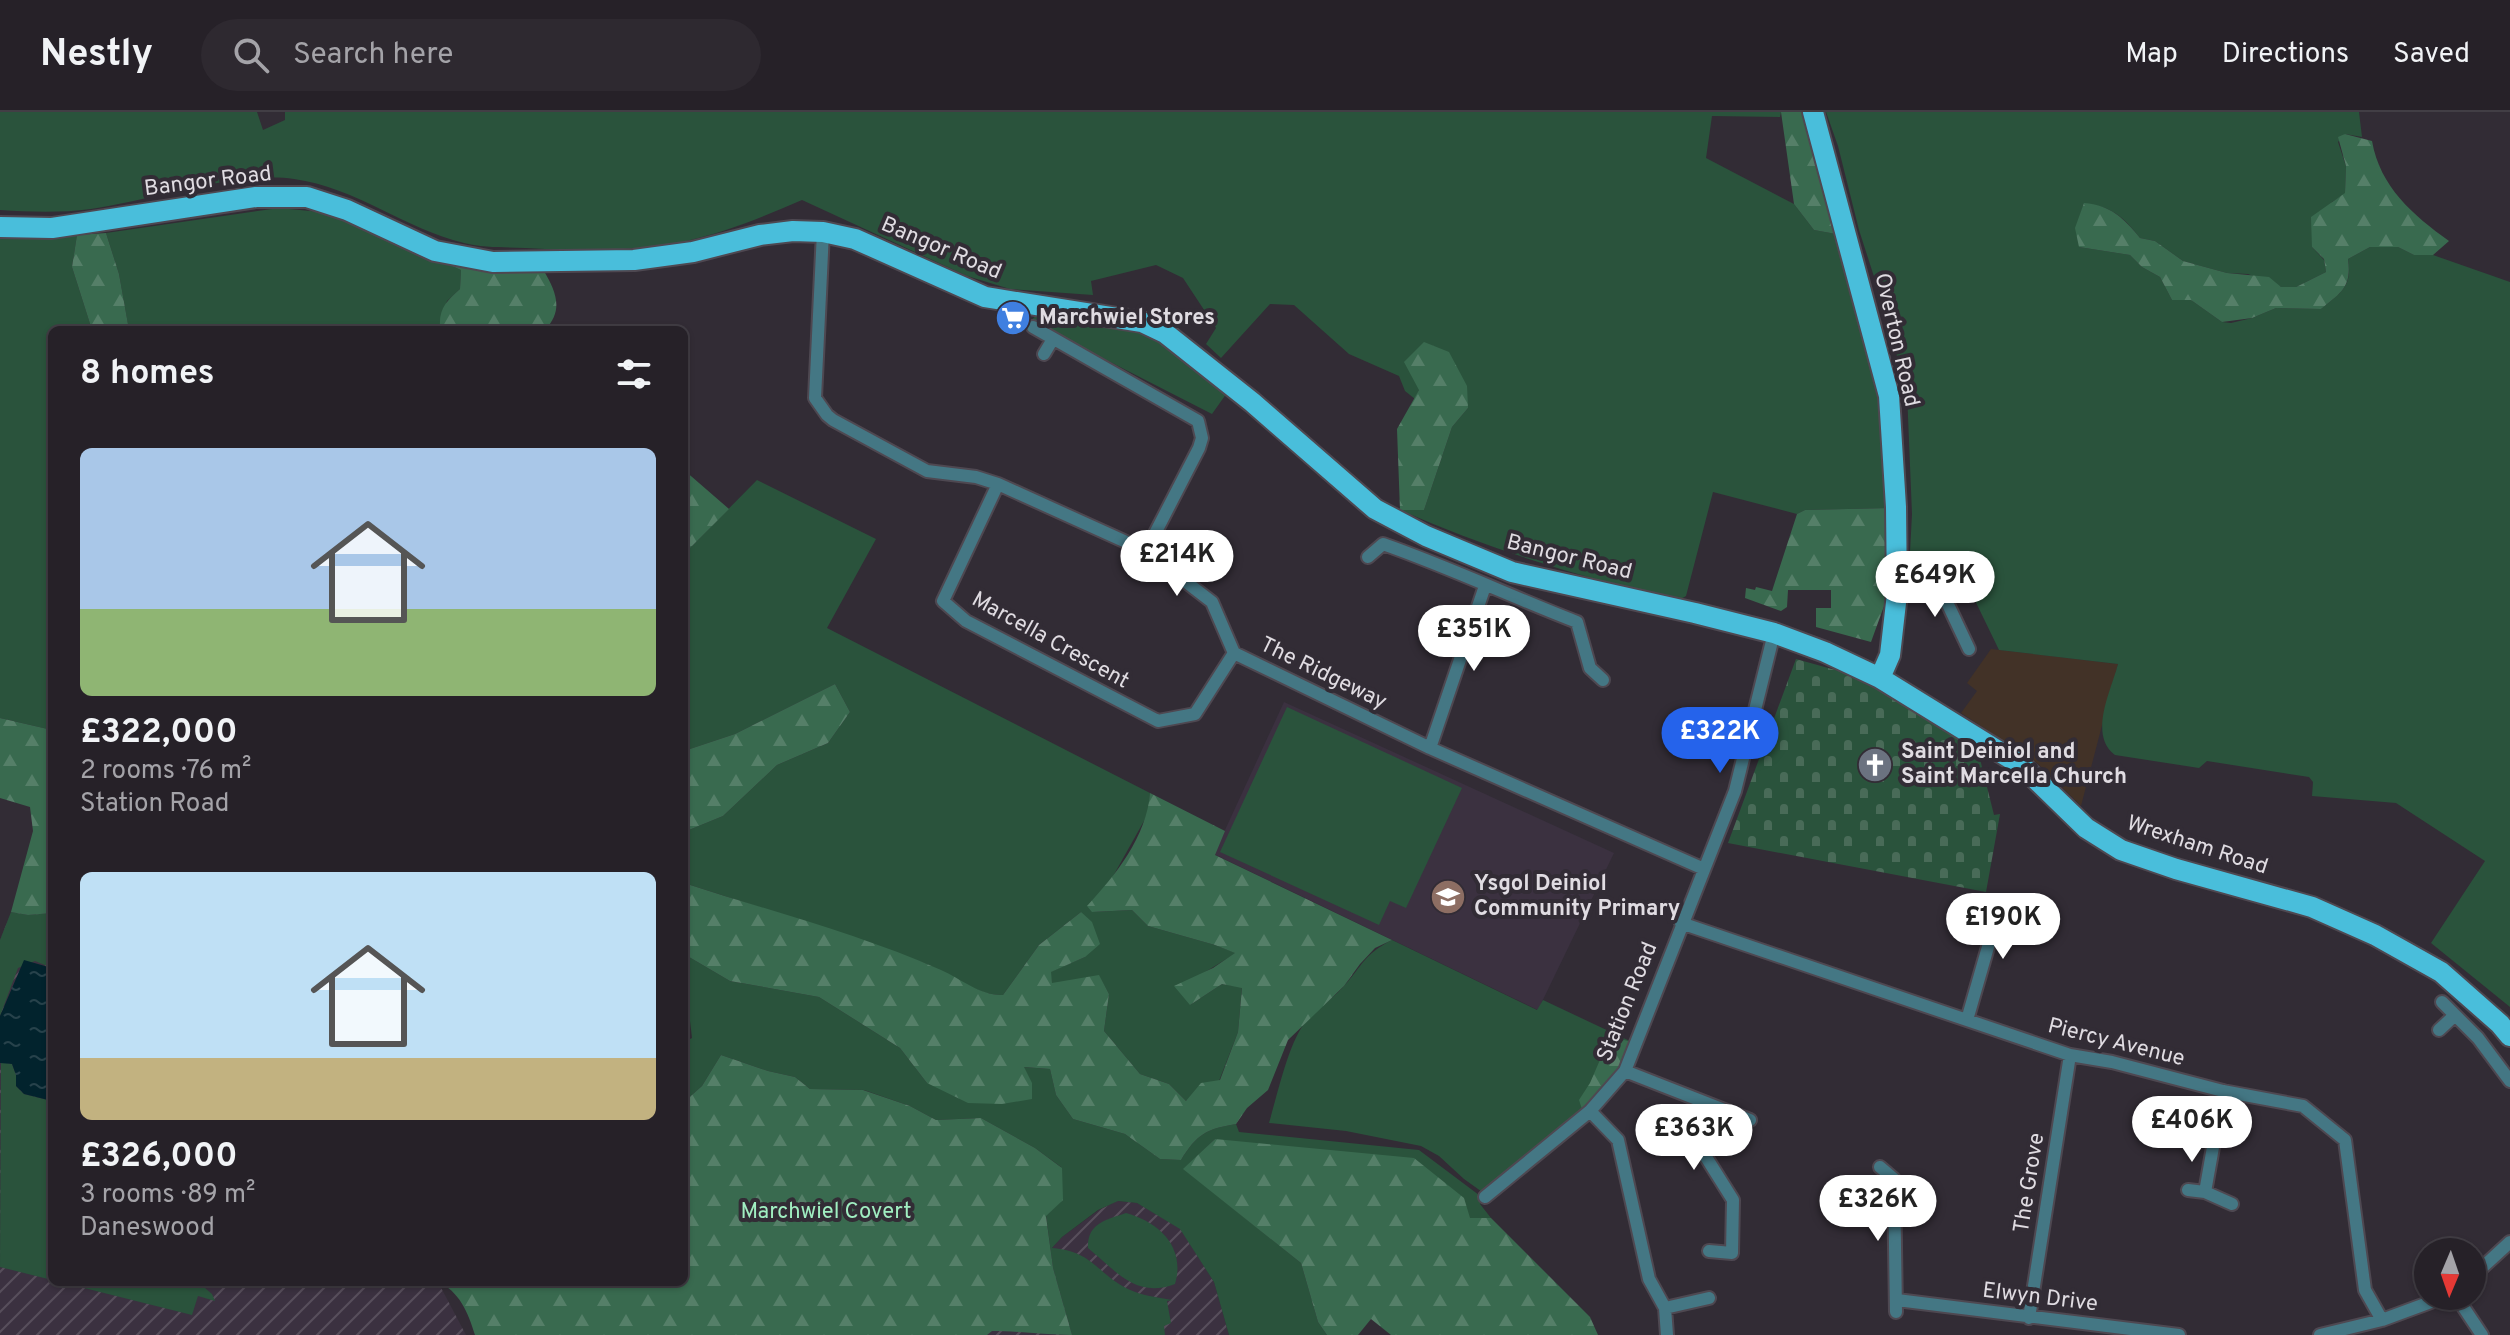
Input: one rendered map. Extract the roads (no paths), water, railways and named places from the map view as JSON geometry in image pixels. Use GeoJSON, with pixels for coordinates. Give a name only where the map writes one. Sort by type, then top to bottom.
{"type":"FeatureCollection","features":[{"type":"Feature","properties":{"kind":"main road","name":"Overton Road"},"geometry":{"type":"LineString","coordinates":[[1813,112],[1889,396],[1896,507],[1897,594],[1890,655],[1880,678]]}},
{"type":"Feature","properties":{"kind":"main road","name":"Bangor Road"},"geometry":{"type":"LineString","coordinates":[[0,227],[52,228],[280,196],[307,197],[347,210],[435,251],[493,262],[634,260],[693,252],[760,235],[793,231],[823,232],[855,239],[985,297],[1048,309],[1117,316],[1142,322],[1165,333],[1252,402],[1375,509],[1426,536],[1512,572],[1774,633],[1825,652],[1880,678]]}},
{"type":"Feature","properties":{"kind":"main road","name":"Wrexham Road"},"geometry":{"type":"LineString","coordinates":[[1880,678],[2021,765],[2086,828],[2121,850],[2176,869],[2312,907],[2375,935],[2441,972],[2510,1036]]}},
{"type":"Feature","properties":{"kind":"street","name":"The Ridgeway"},"geometry":{"type":"LineString","coordinates":[[823,232],[815,398],[833,420],[927,471],[976,477],[998,484],[1146,551],[1212,602],[1234,653],[1430,748],[1704,869]]}},
{"type":"Feature","properties":{"kind":"street"},"geometry":{"type":"LineString","coordinates":[[1033,327],[1198,421],[1202,438],[1199,448],[1146,551]]}},
{"type":"Feature","properties":{"kind":"street"},"geometry":{"type":"LineString","coordinates":[[1044,354],[1053,339]]}},
{"type":"Feature","properties":{"kind":"street","name":"Marcella Crescent"},"geometry":{"type":"LineString","coordinates":[[998,484],[943,601],[966,621],[1158,721],[1195,714],[1234,653]]}},
{"type":"Feature","properties":{"kind":"street"},"geometry":{"type":"LineString","coordinates":[[1368,557],[1380,539],[1485,586],[1577,622],[1590,668],[1603,680]]}},
{"type":"Feature","properties":{"kind":"street"},"geometry":{"type":"LineString","coordinates":[[1430,748],[1485,586]]}},
{"type":"Feature","properties":{"kind":"street"},"geometry":{"type":"LineString","coordinates":[[1897,594],[1948,593],[1969,649]]}},
{"type":"Feature","properties":{"kind":"street","name":"Station Road"},"geometry":{"type":"LineString","coordinates":[[1485,1197],[1590,1111],[1625,1071],[1735,791],[1774,633]]}},
{"type":"Feature","properties":{"kind":"street","name":"Piercy Avenue"},"geometry":{"type":"LineString","coordinates":[[1681,923],[2070,1055],[2112,1062],[2223,1091],[2303,1106],[2345,1140],[2365,1290],[2382,1320]]}},
{"type":"Feature","properties":{"kind":"street"},"geometry":{"type":"LineString","coordinates":[[1967,1020],[1992,933],[1977,929]]}},
{"type":"Feature","properties":{"kind":"street"},"geometry":{"type":"LineString","coordinates":[[2442,1002],[2478,1038],[2510,1081]]}},
{"type":"Feature","properties":{"kind":"street"},"geometry":{"type":"LineString","coordinates":[[2439,1030],[2455,1015]]}},
{"type":"Feature","properties":{"kind":"street","name":"The Grove"},"geometry":{"type":"LineString","coordinates":[[2029,1318],[2070,1055]]}},
{"type":"Feature","properties":{"kind":"street"},"geometry":{"type":"LineString","coordinates":[[1625,1071],[1750,1120]]}},
{"type":"Feature","properties":{"kind":"street"},"geometry":{"type":"LineString","coordinates":[[2205,1192],[2223,1091]]}},
{"type":"Feature","properties":{"kind":"street"},"geometry":{"type":"LineString","coordinates":[[1709,1251],[1732,1253],[1733,1200],[1706,1157],[1720,1109]]}},
{"type":"Feature","properties":{"kind":"street"},"geometry":{"type":"LineString","coordinates":[[1590,1111],[1618,1140],[1649,1279],[1665,1308],[1667,1335]]}},
{"type":"Feature","properties":{"kind":"street","name":"Elwyn Drive"},"geometry":{"type":"LineString","coordinates":[[1880,1167],[1901,1178],[1896,1306],[2179,1335]]}},
{"type":"Feature","properties":{"kind":"street"},"geometry":{"type":"LineString","coordinates":[[2188,1190],[2205,1192],[2232,1204]]}},
{"type":"Feature","properties":{"kind":"street"},"geometry":{"type":"LineString","coordinates":[[2486,1264],[2510,1242]]}},
{"type":"Feature","properties":{"kind":"street"},"geometry":{"type":"LineString","coordinates":[[1665,1308],[1709,1298]]}},
{"type":"Feature","properties":{"kind":"street"},"geometry":{"type":"LineString","coordinates":[[2320,1335],[2382,1320],[2414,1308]]}},
{"type":"Feature","properties":{"kind":"street"},"geometry":{"type":"LineString","coordinates":[[2465,1310],[2482,1335]]}},
{"type":"Feature","properties":{"kind":"water"},"geometry":{"type":"Polygon","coordinates":[[[24,960],[48,967],[48,1100],[24,1094],[16,1086],[12,1064],[0,1063],[0,1016],[24,960]]]}},
{"type":"Feature","properties":{"kind":"place","name":"Marchwiel Stores"},"geometry":{"type":"Point","coordinates":[1013,318]}},
{"type":"Feature","properties":{"kind":"place","name":"Saint Deiniol and Saint Marcella Church"},"geometry":{"type":"Point","coordinates":[1875,765]}},
{"type":"Feature","properties":{"kind":"place","name":"Ysgol Deiniol Community Primary"},"geometry":{"type":"Point","coordinates":[1448,897]}},
{"type":"Feature","properties":{"kind":"park label","name":"Marchwiel Covert"},"geometry":{"type":"Point","coordinates":[826,1212]}}]}
